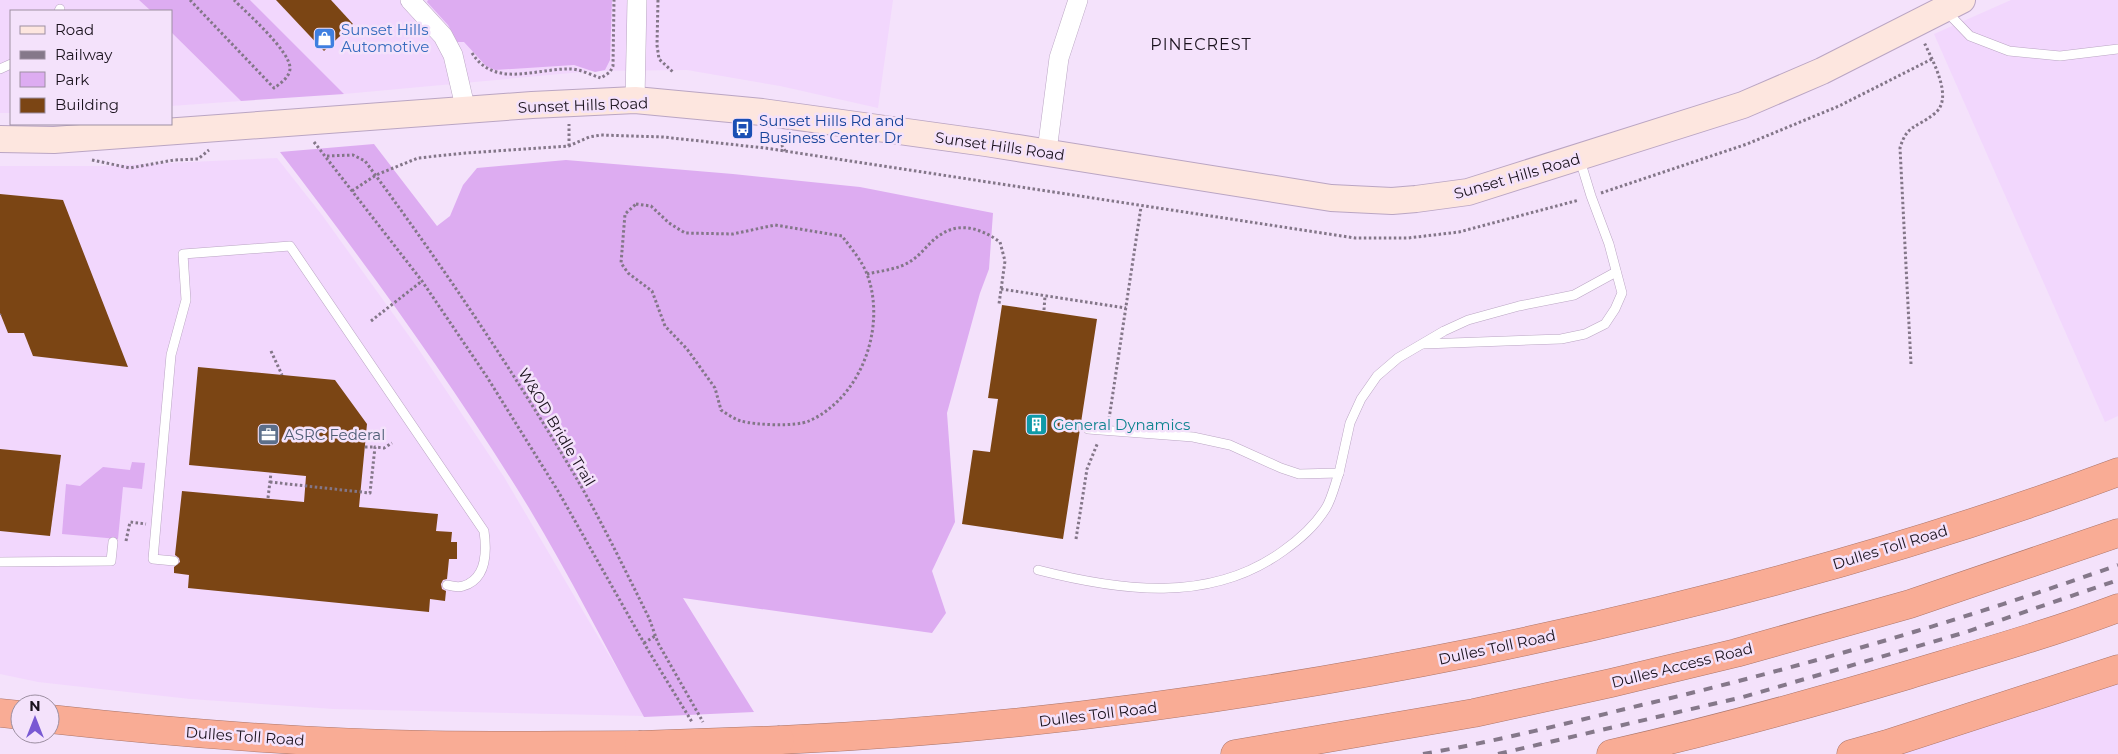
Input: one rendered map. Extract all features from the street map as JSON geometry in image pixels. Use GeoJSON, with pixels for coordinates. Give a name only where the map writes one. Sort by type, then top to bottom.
{"type":"FeatureCollection","features":[{"type":"Feature","properties":{"kind":"highway","name":"Dulles Toll Road"},"geometry":{"type":"LineString","coordinates":[[60,720],[142,729],[337,742],[431,745],[639,745],[780,740],[857,736],[1038,721],[1241,695],[1390,669],[1627,619],[1750,588],[1860,557],[1975,521],[2118,472]]}},
{"type":"Feature","properties":{"kind":"highway","name":"Dulles Access Road"},"geometry":{"type":"LineString","coordinates":[[1234,754],[1474,713],[1736,653],[1910,604],[2118,533]]}},
{"type":"Feature","properties":{"kind":"highway"},"geometry":{"type":"LineString","coordinates":[[1611,754],[1818,702],[1961,660],[2118,608]]}},
{"type":"Feature","properties":{"kind":"highway"},"geometry":{"type":"LineString","coordinates":[[1851,754],[2118,669]]}},
{"type":"Feature","properties":{"kind":"main road","name":"Sunset Hills Road"},"geometry":{"type":"LineString","coordinates":[[0,139],[54,140],[635,100],[754,111],[1047,151],[1331,198],[1392,201],[1468,192],[1743,105],[1822,71],[1953,4]]}},
{"type":"Feature","properties":{"kind":"street"},"geometry":{"type":"LineString","coordinates":[[410,0],[434,24],[448,46],[466,111]]}},
{"type":"Feature","properties":{"kind":"street"},"geometry":{"type":"LineString","coordinates":[[635,100],[636,0]]}},
{"type":"Feature","properties":{"kind":"street"},"geometry":{"type":"LineString","coordinates":[[1047,151],[1059,58],[1078,0]]}},
{"type":"Feature","properties":{"kind":"lane"},"geometry":{"type":"LineString","coordinates":[[1953,4],[1970,36],[2009,51],[2060,56],[2118,49]]}},
{"type":"Feature","properties":{"kind":"lane"},"geometry":{"type":"LineString","coordinates":[[1423,344],[1561,339],[1585,334],[1605,324],[1616,309],[1622,293],[1609,244],[1591,196],[1580,158]]}},
{"type":"Feature","properties":{"kind":"lane"},"geometry":{"type":"LineString","coordinates":[[174,561],[153,559],[171,355],[186,300],[183,254],[290,246],[484,531],[486,549],[483,568],[477,578],[462,587],[447,585]]}},
{"type":"Feature","properties":{"kind":"lane"},"geometry":{"type":"LineString","coordinates":[[1038,570],[1082,581],[1155,589],[1192,587],[1228,580],[1268,562],[1304,536],[1326,507],[1339,473],[1350,423],[1361,399],[1377,376],[1398,358],[1444,331],[1468,320],[1519,306],[1574,295],[1616,272]]}},
{"type":"Feature","properties":{"kind":"lane"},"geometry":{"type":"LineString","coordinates":[[1088,429],[1193,437],[1230,445],[1299,474],[1339,473]]}},
{"type":"Feature","properties":{"kind":"lane"},"geometry":{"type":"LineString","coordinates":[[0,562],[111,561],[113,542]]}},
{"type":"Feature","properties":{"kind":"path"},"geometry":{"type":"LineString","coordinates":[[190,0],[274,88],[288,77],[290,68],[283,51],[234,0]]}},
{"type":"Feature","properties":{"kind":"path"},"geometry":{"type":"LineString","coordinates":[[448,46],[460,43],[468,46],[479,62],[494,73],[508,75],[570,68],[601,78],[610,72],[613,66],[614,0]]}},
{"type":"Feature","properties":{"kind":"path"},"geometry":{"type":"LineString","coordinates":[[658,0],[657,45],[659,59],[673,72]]}},
{"type":"Feature","properties":{"kind":"path"},"geometry":{"type":"LineString","coordinates":[[1912,364],[1900,148],[1904,135],[1912,126],[1936,114],[1942,104],[1943,92],[1935,67],[1916,24]]}},
{"type":"Feature","properties":{"kind":"path"},"geometry":{"type":"LineString","coordinates":[[569,124],[569,146]]}},
{"type":"Feature","properties":{"kind":"path"},"geometry":{"type":"LineString","coordinates":[[315,142],[422,281],[518,425],[644,643],[698,730]]}},
{"type":"Feature","properties":{"kind":"path","name":"W&OD Bridle Trail"},"geometry":{"type":"LineString","coordinates":[[326,156],[353,155],[366,161],[440,264],[507,366],[574,474],[649,618],[655,636],[670,666],[704,724]]}},
{"type":"Feature","properties":{"kind":"path"},"geometry":{"type":"LineString","coordinates":[[636,204],[651,206],[669,223],[685,234],[734,234],[775,225],[842,236],[867,274],[873,299],[872,335],[861,370],[845,395],[808,422],[775,426],[740,421],[721,410],[715,388],[686,349],[665,326],[652,291],[628,273],[621,263],[625,214],[636,204]]}},
{"type":"Feature","properties":{"kind":"path"},"geometry":{"type":"LineString","coordinates":[[1076,539],[1086,469],[1110,417],[1141,207]]}},
{"type":"Feature","properties":{"kind":"path"},"geometry":{"type":"LineString","coordinates":[[867,274],[887,270],[911,261],[940,235],[961,227],[985,231],[1000,242],[1005,261],[999,304]]}},
{"type":"Feature","properties":{"kind":"path"},"geometry":{"type":"LineString","coordinates":[[371,321],[422,281]]}},
{"type":"Feature","properties":{"kind":"path"},"geometry":{"type":"LineString","coordinates":[[1001,290],[1126,308]]}},
{"type":"Feature","properties":{"kind":"path"},"geometry":{"type":"LineString","coordinates":[[1044,310],[1046,296]]}},
{"type":"Feature","properties":{"kind":"path"},"geometry":{"type":"LineString","coordinates":[[271,351],[282,375]]}},
{"type":"Feature","properties":{"kind":"path"},"geometry":{"type":"LineString","coordinates":[[365,447],[384,448],[392,443]]}},
{"type":"Feature","properties":{"kind":"path"},"geometry":{"type":"LineString","coordinates":[[270,482],[370,493],[375,447]]}},
{"type":"Feature","properties":{"kind":"path"},"geometry":{"type":"LineString","coordinates":[[268,498],[271,473]]}},
{"type":"Feature","properties":{"kind":"path"},"geometry":{"type":"LineString","coordinates":[[113,542],[126,543],[130,522],[156,525]]}},
{"type":"Feature","properties":{"kind":"path"},"geometry":{"type":"LineString","coordinates":[[644,643],[655,636]]}},
{"type":"Feature","properties":{"kind":"shaded area"},"geometry":{"type":"Polygon","coordinates":[[[0,0],[139,0],[150,10],[10,10],[10,113],[0,113],[0,0]]]}},
{"type":"Feature","properties":{"kind":"shaded area"},"geometry":{"type":"Polygon","coordinates":[[[250,0],[893,0],[878,108],[780,86],[687,70],[593,71],[344,94],[250,0]]]}},
{"type":"Feature","properties":{"kind":"shaded area"},"geometry":{"type":"Polygon","coordinates":[[[2011,0],[2118,0],[2118,416],[2105,422],[1934,34],[2011,0]]]}},
{"type":"Feature","properties":{"kind":"shaded area"},"geometry":{"type":"Polygon","coordinates":[[[172,33],[241,101],[172,106],[172,33]]]}},
{"type":"Feature","properties":{"kind":"shaded area"},"geometry":{"type":"Polygon","coordinates":[[[277,158],[322,215],[417,347],[504,477],[645,716],[333,709],[190,699],[38,682],[0,674],[0,166],[102,166],[277,158]]]}},
{"type":"Feature","properties":{"kind":"shaded area"},"geometry":{"type":"Polygon","coordinates":[[[2118,670],[2118,754],[1847,754],[2118,670]]]}},
{"type":"Feature","properties":{"kind":"green space"},"geometry":{"type":"Polygon","coordinates":[[[139,0],[250,0],[344,94],[241,101],[172,33],[172,10],[150,10],[139,0]]]}},
{"type":"Feature","properties":{"kind":"green space"},"geometry":{"type":"Polygon","coordinates":[[[428,0],[612,0],[610,60],[605,70],[595,72],[574,65],[495,70],[486,66],[464,42],[457,42],[448,25],[427,2],[428,0]]]}},
{"type":"Feature","properties":{"kind":"green space"},"geometry":{"type":"Polygon","coordinates":[[[374,144],[437,226],[450,216],[463,185],[477,168],[566,160],[860,187],[993,213],[989,269],[980,293],[947,413],[955,522],[932,571],[946,613],[932,633],[683,598],[754,712],[644,717],[559,560],[500,462],[409,327],[280,152],[374,144]]]}},
{"type":"Feature","properties":{"kind":"green space"},"geometry":{"type":"Polygon","coordinates":[[[132,462],[145,463],[142,489],[123,487],[118,539],[62,534],[66,484],[80,486],[103,467],[130,470],[132,462]]]}},
{"type":"Feature","properties":{"kind":"building","name":"Sunset Hills Automotive"},"geometry":{"type":"Polygon","coordinates":[[[276,0],[331,0],[353,24],[324,51],[276,0]]]}},
{"type":"Feature","properties":{"kind":"building"},"geometry":{"type":"Polygon","coordinates":[[[0,194],[63,200],[128,367],[33,356],[24,333],[8,333],[0,313],[0,194]]]}},
{"type":"Feature","properties":{"kind":"building","name":"General Dynamics"},"geometry":{"type":"Polygon","coordinates":[[[1002,305],[1097,319],[1063,539],[962,524],[973,450],[990,452],[998,399],[988,398],[1002,305]]]}},
{"type":"Feature","properties":{"kind":"building"},"geometry":{"type":"Polygon","coordinates":[[[198,367],[335,380],[367,424],[359,507],[438,514],[436,531],[452,532],[451,542],[457,542],[457,559],[449,559],[447,579],[443,580],[441,584],[442,589],[446,591],[445,601],[430,599],[429,612],[188,588],[189,575],[174,573],[174,567],[180,562],[179,558],[175,555],[182,491],[304,502],[306,476],[189,465],[198,367]]]}},
{"type":"Feature","properties":{"kind":"building"},"geometry":{"type":"Polygon","coordinates":[[[0,449],[61,455],[50,536],[0,531],[0,449]]]}},
{"type":"Feature","properties":{"kind":"railway"},"geometry":{"type":"LineString","coordinates":[[1423,754],[1552,727],[1814,661],[1937,625],[2118,565]]}},
{"type":"Feature","properties":{"kind":"railway"},"geometry":{"type":"LineString","coordinates":[[1498,754],[1743,697],[1963,633],[2118,580]]}},
{"type":"Feature","properties":{"kind":"place","name":"Sunset Hills Automotive"},"geometry":{"type":"Point","coordinates":[325,38]}},
{"type":"Feature","properties":{"kind":"place","name":"Sunset Hills Rd and Business Center Dr"},"geometry":{"type":"Point","coordinates":[743,129]}},
{"type":"Feature","properties":{"kind":"place","name":"General Dynamics"},"geometry":{"type":"Point","coordinates":[1037,424]}},
{"type":"Feature","properties":{"kind":"place","name":"ASRC Federal"},"geometry":{"type":"Point","coordinates":[268,434]}},
{"type":"Feature","properties":{"kind":"district","name":"PINECREST"},"geometry":{"type":"Point","coordinates":[1201,44]}}]}
